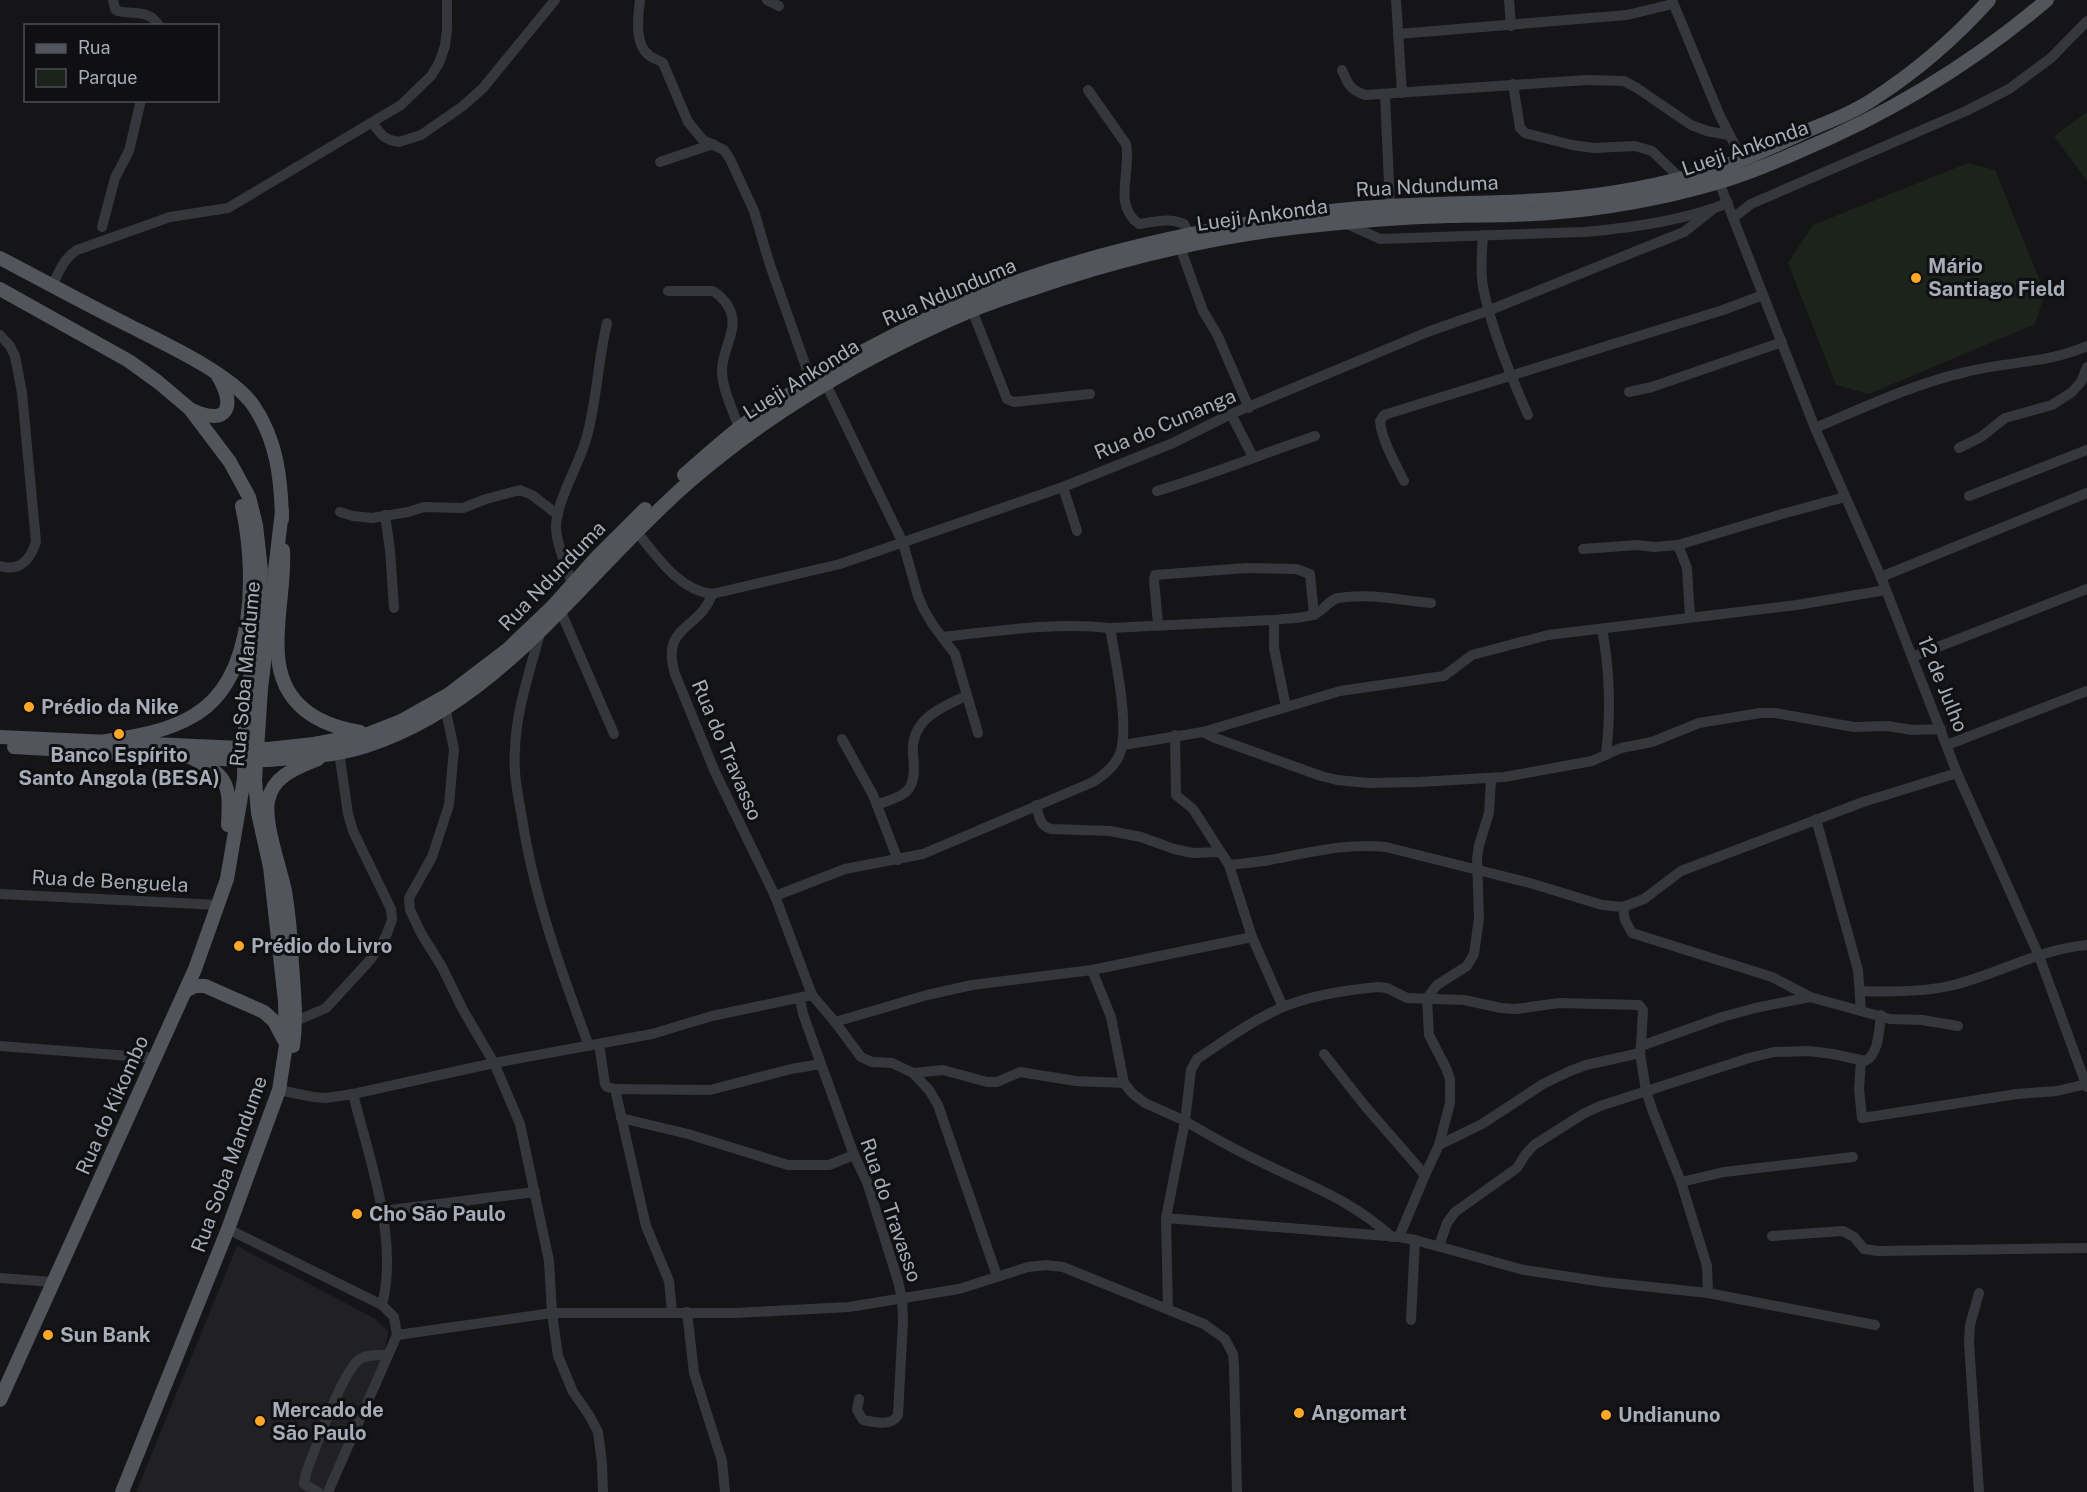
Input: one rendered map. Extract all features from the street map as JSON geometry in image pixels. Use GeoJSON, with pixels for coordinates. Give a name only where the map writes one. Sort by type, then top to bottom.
{"type":"FeatureCollection","features":[{"type":"Feature","properties":{"kind":"main road","name":"Rua Ndunduma"},"geometry":{"type":"LineString","coordinates":[[0,746],[189,757],[333,753],[369,739],[449,694],[508,650],[649,506],[739,429],[811,381],[902,331],[1016,282],[1095,258],[1189,234],[1323,212],[1390,205],[1559,199],[1617,192],[1714,170],[1771,148],[1873,100],[1929,59],[1953,38],[1989,0]]}},
{"type":"Feature","properties":{"kind":"main road"},"geometry":{"type":"LineString","coordinates":[[2029,15],[2037,0]]}},
{"type":"Feature","properties":{"kind":"main road","name":"Lueji Ankonda"},"geometry":{"type":"LineString","coordinates":[[369,739],[408,730],[477,686],[540,633],[652,514],[695,477],[779,413],[874,356],[972,310],[1092,270],[1180,247],[1255,232],[1437,216],[1552,213],[1636,200],[1719,182],[1836,136],[1921,90],[1969,60],[2047,0]]}},
{"type":"Feature","properties":{"kind":"main road"},"geometry":{"type":"LineString","coordinates":[[0,258],[176,349],[239,389],[247,398],[272,440],[278,464],[284,567],[278,656],[287,691],[299,705],[319,721],[369,739]]}},
{"type":"Feature","properties":{"kind":"main road"},"geometry":{"type":"LineString","coordinates":[[0,289],[129,361],[190,409],[226,466],[243,507],[251,567],[249,598],[242,652],[228,682],[196,715],[158,732],[106,741]]}},
{"type":"Feature","properties":{"kind":"main road"},"geometry":{"type":"LineString","coordinates":[[190,409],[207,417],[222,414],[228,398],[218,376]]}},
{"type":"Feature","properties":{"kind":"main road","name":"Rua do Kikombo"},"geometry":{"type":"LineString","coordinates":[[0,1400],[185,991],[227,879],[244,779],[245,727],[261,570],[260,549],[249,497],[230,462],[201,424]]}},
{"type":"Feature","properties":{"kind":"main road","name":"Rua Soba Mandume"},"geometry":{"type":"LineString","coordinates":[[122,1492],[228,1229],[279,1090],[286,1045],[289,996],[270,867],[258,813],[255,780],[261,689],[282,511]]}},
{"type":"Feature","properties":{"kind":"main road","name":"Rua Ndunduma"},"geometry":{"type":"LineString","coordinates":[[0,737],[106,741],[239,754]]}},
{"type":"Feature","properties":{"kind":"main road","name":"Rua Ndunduma"},"geometry":{"type":"LineString","coordinates":[[267,754],[314,744],[369,739]]}},
{"type":"Feature","properties":{"kind":"main road"},"geometry":{"type":"LineString","coordinates":[[282,1071],[292,1053],[296,1021],[289,996],[288,918],[285,890],[269,818],[268,801],[282,775],[333,753]]}},
{"type":"Feature","properties":{"kind":"main road"},"geometry":{"type":"LineString","coordinates":[[189,757],[218,773],[228,792],[227,831],[218,905]]}},
{"type":"Feature","properties":{"kind":"main road"},"geometry":{"type":"LineString","coordinates":[[197,963],[202,979],[268,1009],[274,1008],[289,996]]}},
{"type":"Feature","properties":{"kind":"main road"},"geometry":{"type":"LineString","coordinates":[[185,991],[195,986],[205,986],[264,1012],[280,1030],[286,1045]]}},
{"type":"Feature","properties":{"kind":"street"},"geometry":{"type":"LineString","coordinates":[[113,0],[115,9],[118,11],[149,15],[157,24]]}},
{"type":"Feature","properties":{"kind":"street"},"geometry":{"type":"LineString","coordinates":[[52,286],[63,263],[77,250],[170,217],[228,208],[401,105],[431,76],[439,63],[445,46],[447,0]]}},
{"type":"Feature","properties":{"kind":"street"},"geometry":{"type":"LineString","coordinates":[[372,123],[390,140],[399,142],[421,135],[463,106],[483,88],[555,0]]}},
{"type":"Feature","properties":{"kind":"street"},"geometry":{"type":"LineString","coordinates":[[640,0],[637,22],[639,38],[644,50],[651,57],[663,63],[688,122],[703,140],[724,150],[754,211],[770,265],[811,381]]}},
{"type":"Feature","properties":{"kind":"street"},"geometry":{"type":"LineString","coordinates":[[767,0],[779,6]]}},
{"type":"Feature","properties":{"kind":"street"},"geometry":{"type":"LineString","coordinates":[[1396,0],[1402,93]]}},
{"type":"Feature","properties":{"kind":"street"},"geometry":{"type":"LineString","coordinates":[[1509,0],[1511,26]]}},
{"type":"Feature","properties":{"kind":"street"},"geometry":{"type":"LineString","coordinates":[[1398,34],[1627,15],[1672,2],[1729,135],[1742,159]]}},
{"type":"Feature","properties":{"kind":"street"},"geometry":{"type":"LineString","coordinates":[[1733,219],[1751,204],[1966,111],[2009,89],[2051,58],[2087,21]]}},
{"type":"Feature","properties":{"kind":"street"},"geometry":{"type":"LineString","coordinates":[[1342,70],[1355,92],[1365,95],[1587,80],[1624,81],[1691,125],[1729,135]]}},
{"type":"Feature","properties":{"kind":"street"},"geometry":{"type":"LineString","coordinates":[[1513,84],[1520,128],[1525,133],[1572,146],[1594,148],[1635,146],[1652,151],[1680,178]]}},
{"type":"Feature","properties":{"kind":"street"},"geometry":{"type":"LineString","coordinates":[[1088,90],[1126,144],[1128,153],[1125,206],[1133,220],[1139,224],[1176,220],[1184,224],[1189,234]]}},
{"type":"Feature","properties":{"kind":"street"},"geometry":{"type":"LineString","coordinates":[[1385,94],[1390,205]]}},
{"type":"Feature","properties":{"kind":"street"},"geometry":{"type":"LineString","coordinates":[[102,227],[115,178],[129,151],[140,114],[141,102]]}},
{"type":"Feature","properties":{"kind":"street"},"geometry":{"type":"LineString","coordinates":[[660,162],[713,144]]}},
{"type":"Feature","properties":{"kind":"street","name":"12 de Julho"},"geometry":{"type":"LineString","coordinates":[[1719,182],[1815,429],[1881,577],[1957,772],[2039,956],[2086,1086]]}},
{"type":"Feature","properties":{"kind":"street"},"geometry":{"type":"LineString","coordinates":[[1712,210],[1728,203]]}},
{"type":"Feature","properties":{"kind":"street","name":"Lueji Ankonda"},"geometry":{"type":"LineString","coordinates":[[1345,223],[1380,239],[1610,230],[1712,210]]}},
{"type":"Feature","properties":{"kind":"street","name":"Rua do Cunanga"},"geometry":{"type":"LineString","coordinates":[[712,594],[840,564],[1063,487],[1173,443],[1231,414],[1430,331],[1490,310],[1684,231],[1712,210]]}},
{"type":"Feature","properties":{"kind":"street"},"geometry":{"type":"LineString","coordinates":[[1483,235],[1481,267],[1483,286],[1510,376],[1528,415]]}},
{"type":"Feature","properties":{"kind":"street"},"geometry":{"type":"LineString","coordinates":[[1180,247],[1203,311],[1217,334],[1249,408]]}},
{"type":"Feature","properties":{"kind":"street"},"geometry":{"type":"LineString","coordinates":[[668,291],[712,291],[718,293],[728,306],[733,328],[722,368],[723,381],[739,429]]}},
{"type":"Feature","properties":{"kind":"street"},"geometry":{"type":"LineString","coordinates":[[1404,481],[1381,427],[1380,421],[1384,416],[1723,310],[1763,295]]}},
{"type":"Feature","properties":{"kind":"street"},"geometry":{"type":"LineString","coordinates":[[972,310],[1007,399],[1014,402],[1090,394]]}},
{"type":"Feature","properties":{"kind":"street"},"geometry":{"type":"LineString","coordinates":[[573,586],[556,530],[558,515],[587,439],[593,412],[599,354],[607,323]]}},
{"type":"Feature","properties":{"kind":"street"},"geometry":{"type":"LineString","coordinates":[[0,335],[15,356],[22,393],[36,542],[29,558],[22,565],[8,568],[0,566]]}},
{"type":"Feature","properties":{"kind":"street"},"geometry":{"type":"LineString","coordinates":[[1629,392],[1653,387],[1782,342]]}},
{"type":"Feature","properties":{"kind":"street"},"geometry":{"type":"LineString","coordinates":[[1815,429],[1899,392],[1938,378],[1982,368],[2046,360],[2087,347]]}},
{"type":"Feature","properties":{"kind":"street"},"geometry":{"type":"LineString","coordinates":[[1959,448],[1982,437],[2005,418],[2052,405],[2072,392],[2081,382],[2087,367]]}},
{"type":"Feature","properties":{"kind":"street"},"geometry":{"type":"LineString","coordinates":[[826,384],[903,543],[918,596],[933,626],[955,654],[978,733]]}},
{"type":"Feature","properties":{"kind":"street"},"geometry":{"type":"LineString","coordinates":[[1231,414],[1253,457]]}},
{"type":"Feature","properties":{"kind":"street"},"geometry":{"type":"LineString","coordinates":[[1156,491],[1237,465],[1253,457],[1315,436]]}},
{"type":"Feature","properties":{"kind":"street"},"geometry":{"type":"LineString","coordinates":[[1970,496],[2087,450]]}},
{"type":"Feature","properties":{"kind":"street"},"geometry":{"type":"LineString","coordinates":[[1063,487],[1077,531]]}},
{"type":"Feature","properties":{"kind":"street"},"geometry":{"type":"LineString","coordinates":[[340,512],[362,518],[372,518],[423,507],[463,508],[515,489],[528,493],[558,515]]}},
{"type":"Feature","properties":{"kind":"street"},"geometry":{"type":"LineString","coordinates":[[1881,577],[2087,493]]}},
{"type":"Feature","properties":{"kind":"street"},"geometry":{"type":"LineString","coordinates":[[1583,549],[1678,545],[1772,516],[1845,497]]}},
{"type":"Feature","properties":{"kind":"street"},"geometry":{"type":"LineString","coordinates":[[385,515],[394,608]]}},
{"type":"Feature","properties":{"kind":"street"},"geometry":{"type":"LineString","coordinates":[[636,531],[685,585],[701,593],[712,594]]}},
{"type":"Feature","properties":{"kind":"street"},"geometry":{"type":"LineString","coordinates":[[1678,545],[1688,574],[1690,618]]}},
{"type":"Feature","properties":{"kind":"street"},"geometry":{"type":"LineString","coordinates":[[1158,624],[1155,575],[1246,568],[1296,569],[1310,574],[1314,615]]}},
{"type":"Feature","properties":{"kind":"street"},"geometry":{"type":"LineString","coordinates":[[1912,657],[2087,589]]}},
{"type":"Feature","properties":{"kind":"street"},"geometry":{"type":"LineString","coordinates":[[1123,745],[1203,732],[1311,698],[1358,687],[1437,678],[1444,676],[1472,655],[1548,635],[1797,605],[1886,590]]}},
{"type":"Feature","properties":{"kind":"street","name":"Rua do Travasso"},"geometry":{"type":"LineString","coordinates":[[712,594],[703,611],[680,631],[674,640],[670,659],[715,771],[775,896],[812,995],[864,1059],[872,1062],[892,1063],[913,1073]]}},
{"type":"Feature","properties":{"kind":"street"},"geometry":{"type":"LineString","coordinates":[[942,637],[1046,626],[1078,625],[1110,628],[1274,620],[1314,615],[1335,598],[1382,596],[1401,601],[1431,603]]}},
{"type":"Feature","properties":{"kind":"street"},"geometry":{"type":"LineString","coordinates":[[561,612],[614,734]]}},
{"type":"Feature","properties":{"kind":"street"},"geometry":{"type":"LineString","coordinates":[[1274,620],[1274,648],[1286,707]]}},
{"type":"Feature","properties":{"kind":"street"},"geometry":{"type":"LineString","coordinates":[[775,896],[845,869],[923,854],[1093,783],[1112,767],[1123,745],[1121,699],[1110,628]]}},
{"type":"Feature","properties":{"kind":"street"},"geometry":{"type":"LineString","coordinates":[[1602,629],[1608,662],[1610,698],[1606,755]]}},
{"type":"Feature","properties":{"kind":"street"},"geometry":{"type":"LineString","coordinates":[[540,633],[518,719],[514,750],[516,782],[532,874],[555,953],[594,1045],[605,1084],[615,1089],[710,1089],[791,1069],[821,1065]]}},
{"type":"Feature","properties":{"kind":"street"},"geometry":{"type":"LineString","coordinates":[[1947,745],[2087,691]]}},
{"type":"Feature","properties":{"kind":"street"},"geometry":{"type":"LineString","coordinates":[[877,805],[904,793],[909,786],[914,772],[915,738],[924,721],[936,710],[966,696]]}},
{"type":"Feature","properties":{"kind":"street"},"geometry":{"type":"LineString","coordinates":[[445,707],[454,749],[449,806],[432,857],[409,898],[409,904],[412,917],[494,1063],[520,1124],[549,1261],[552,1313],[558,1356],[573,1392],[590,1415],[598,1432],[602,1454],[603,1492]]}},
{"type":"Feature","properties":{"kind":"street"},"geometry":{"type":"LineString","coordinates":[[1203,732],[1286,764],[1337,780],[1390,783],[1491,779],[1592,761],[1621,748],[1658,740],[1699,723],[1760,713],[1775,713],[1854,727],[1941,729]]}},
{"type":"Feature","properties":{"kind":"street"},"geometry":{"type":"LineString","coordinates":[[1175,735],[1176,795],[1193,809],[1229,865],[1252,936],[1283,1007]]}},
{"type":"Feature","properties":{"kind":"street"},"geometry":{"type":"LineString","coordinates":[[842,739],[877,805],[898,860]]}},
{"type":"Feature","properties":{"kind":"street"},"geometry":{"type":"LineString","coordinates":[[296,1021],[326,1008],[371,959],[392,920],[391,909],[353,831],[333,753]]}},
{"type":"Feature","properties":{"kind":"street"},"geometry":{"type":"LineString","coordinates":[[1229,865],[1277,859],[1322,849],[1367,845],[1386,847],[1541,886],[1602,905],[1623,907],[1644,899],[1681,871],[1863,802],[1957,772]]}},
{"type":"Feature","properties":{"kind":"street"},"geometry":{"type":"LineString","coordinates":[[1395,1237],[1439,1146],[1450,1102],[1450,1079],[1429,1035],[1427,998],[1437,985],[1467,966],[1474,954],[1479,918],[1479,845],[1490,802],[1491,779]]}},
{"type":"Feature","properties":{"kind":"street"},"geometry":{"type":"LineString","coordinates":[[1036,805],[1042,823],[1051,829],[1110,831],[1141,837],[1193,853],[1220,852]]}},
{"type":"Feature","properties":{"kind":"street"},"geometry":{"type":"LineString","coordinates":[[1816,819],[1858,970],[1861,1011]]}},
{"type":"Feature","properties":{"kind":"street","name":"Rua de Benguela"},"geometry":{"type":"LineString","coordinates":[[0,894],[218,905]]}},
{"type":"Feature","properties":{"kind":"street"},"geometry":{"type":"LineString","coordinates":[[391,909],[409,904]]}},
{"type":"Feature","properties":{"kind":"street"},"geometry":{"type":"LineString","coordinates":[[1623,907],[1625,920],[1632,933],[1772,977],[1810,997],[1896,1019],[1922,1020],[1958,1026]]}},
{"type":"Feature","properties":{"kind":"street"},"geometry":{"type":"LineString","coordinates":[[835,1022],[927,995],[972,985],[1092,970],[1252,936]]}},
{"type":"Feature","properties":{"kind":"street"},"geometry":{"type":"LineString","coordinates":[[1860,991],[1881,992],[1949,986],[2063,948],[2087,945]]}},
{"type":"Feature","properties":{"kind":"street"},"geometry":{"type":"LineString","coordinates":[[1092,970],[1111,1017],[1124,1083],[1133,1094],[1260,1162],[1347,1203],[1395,1237]]}},
{"type":"Feature","properties":{"kind":"street"},"geometry":{"type":"LineString","coordinates":[[1168,1309],[1166,1218],[1185,1121],[1191,1070],[1197,1059],[1264,1016],[1283,1007],[1305,1000],[1378,987],[1394,991],[1407,998],[1464,1000],[1501,1008],[1516,1009],[1559,1003],[1639,1005],[1643,1010],[1640,1049],[1646,1091],[1681,1182],[1707,1266],[1708,1293]]}},
{"type":"Feature","properties":{"kind":"street"},"geometry":{"type":"LineString","coordinates":[[279,1090],[326,1098],[352,1094],[494,1063],[652,1034],[712,1016],[812,995]]}},
{"type":"Feature","properties":{"kind":"street"},"geometry":{"type":"LineString","coordinates":[[1439,1146],[1482,1124],[1543,1084],[1570,1071],[1640,1049],[1722,1017],[1810,997]]}},
{"type":"Feature","properties":{"kind":"street","name":"Rua do Travasso"},"geometry":{"type":"LineString","coordinates":[[800,999],[821,1065],[854,1155],[867,1182],[902,1299],[898,1415],[895,1420],[888,1422],[863,1420],[857,1410],[859,1399]]}},
{"type":"Feature","properties":{"kind":"street"},"geometry":{"type":"LineString","coordinates":[[1439,1246],[1447,1223],[1455,1212],[1517,1168],[1524,1155],[1534,1146],[1583,1114],[1646,1091],[1774,1052],[1833,1053],[1865,1061],[1872,1057],[1881,1016]]}},
{"type":"Feature","properties":{"kind":"street"},"geometry":{"type":"LineString","coordinates":[[0,1046],[155,1058]]}},
{"type":"Feature","properties":{"kind":"street"},"geometry":{"type":"LineString","coordinates":[[1324,1054],[1365,1106],[1425,1175]]}},
{"type":"Feature","properties":{"kind":"street"},"geometry":{"type":"LineString","coordinates":[[1861,1061],[1859,1089],[1862,1118],[2017,1094],[2086,1086]]}},
{"type":"Feature","properties":{"kind":"street"},"geometry":{"type":"LineString","coordinates":[[913,1073],[943,1070],[987,1082],[997,1082],[1020,1072],[1076,1081],[1124,1083]]}},
{"type":"Feature","properties":{"kind":"street"},"geometry":{"type":"LineString","coordinates":[[913,1073],[921,1080],[938,1105],[998,1276]]}},
{"type":"Feature","properties":{"kind":"street"},"geometry":{"type":"LineString","coordinates":[[615,1089],[646,1226],[669,1281],[672,1312]]}},
{"type":"Feature","properties":{"kind":"street"},"geometry":{"type":"LineString","coordinates":[[352,1094],[382,1210],[388,1257],[386,1289],[382,1305]]}},
{"type":"Feature","properties":{"kind":"street"},"geometry":{"type":"LineString","coordinates":[[621,1118],[688,1134],[788,1165],[829,1165],[854,1155]]}},
{"type":"Feature","properties":{"kind":"street"},"geometry":{"type":"LineString","coordinates":[[1681,1182],[1724,1172],[1853,1157]]}},
{"type":"Feature","properties":{"kind":"street"},"geometry":{"type":"LineString","coordinates":[[382,1210],[535,1192]]}},
{"type":"Feature","properties":{"kind":"street"},"geometry":{"type":"LineString","coordinates":[[1166,1218],[1395,1237],[1439,1246],[1524,1270],[1708,1293],[1875,1325]]}},
{"type":"Feature","properties":{"kind":"street"},"geometry":{"type":"LineString","coordinates":[[228,1229],[382,1305],[394,1317],[397,1335],[328,1492]]}},
{"type":"Feature","properties":{"kind":"street"},"geometry":{"type":"LineString","coordinates":[[1772,1236],[1843,1231],[1854,1238],[1864,1249],[1878,1251],[2087,1248]]}},
{"type":"Feature","properties":{"kind":"street"},"geometry":{"type":"LineString","coordinates":[[1411,1320],[1414,1240]]}},
{"type":"Feature","properties":{"kind":"street"},"geometry":{"type":"LineString","coordinates":[[397,1335],[552,1313],[780,1311],[849,1307],[959,1288],[1028,1267],[1046,1265],[1063,1267],[1204,1324],[1225,1339],[1230,1346],[1234,1365],[1237,1492]]}},
{"type":"Feature","properties":{"kind":"street"},"geometry":{"type":"LineString","coordinates":[[0,1278],[53,1282]]}},
{"type":"Feature","properties":{"kind":"street"},"geometry":{"type":"LineString","coordinates":[[1979,1293],[1970,1324],[1969,1343],[1980,1492]]}},
{"type":"Feature","properties":{"kind":"street"},"geometry":{"type":"LineString","coordinates":[[687,1312],[694,1373],[722,1461],[725,1492]]}},
{"type":"Feature","properties":{"kind":"street"},"geometry":{"type":"LineString","coordinates":[[318,1492],[304,1484],[306,1473],[339,1392],[353,1366],[359,1360],[388,1355]]}},
{"type":"Feature","properties":{"kind":"shaded area","name":"Mercado de São Paulo"},"geometry":{"type":"Polygon","coordinates":[[[237,1246],[374,1318],[388,1331],[385,1351],[326,1492],[136,1492],[237,1246]]]}},
{"type":"Feature","properties":{"kind":"green space"},"geometry":{"type":"Polygon","coordinates":[[[2087,112],[2087,181],[2054,136],[2087,112]]]}},
{"type":"Feature","properties":{"kind":"green space","name":"Mário Santiago Field"},"geometry":{"type":"Polygon","coordinates":[[[1968,163],[1995,170],[2045,293],[2035,324],[1869,394],[1836,385],[1788,263],[1813,225],[1968,163]]]}},
{"type":"Feature","properties":{"kind":"place","name":"Mário Santiago Field"},"geometry":{"type":"Point","coordinates":[1916,278]}},
{"type":"Feature","properties":{"kind":"place","name":"Prédio da Nike"},"geometry":{"type":"Point","coordinates":[29,707]}},
{"type":"Feature","properties":{"kind":"place","name":"Banco Espírito Santo Angola (BESA)"},"geometry":{"type":"Point","coordinates":[119,734]}},
{"type":"Feature","properties":{"kind":"place","name":"Prédio do Livro"},"geometry":{"type":"Point","coordinates":[239,946]}},
{"type":"Feature","properties":{"kind":"place","name":"Cho São Paulo"},"geometry":{"type":"Point","coordinates":[357,1214]}},
{"type":"Feature","properties":{"kind":"place","name":"Sun Bank"},"geometry":{"type":"Point","coordinates":[48,1335]}},
{"type":"Feature","properties":{"kind":"place","name":"Angomart"},"geometry":{"type":"Point","coordinates":[1299,1413]}},
{"type":"Feature","properties":{"kind":"place","name":"Undianuno"},"geometry":{"type":"Point","coordinates":[1606,1415]}},
{"type":"Feature","properties":{"kind":"place","name":"Mercado de São Paulo"},"geometry":{"type":"Point","coordinates":[260,1421]}}]}
